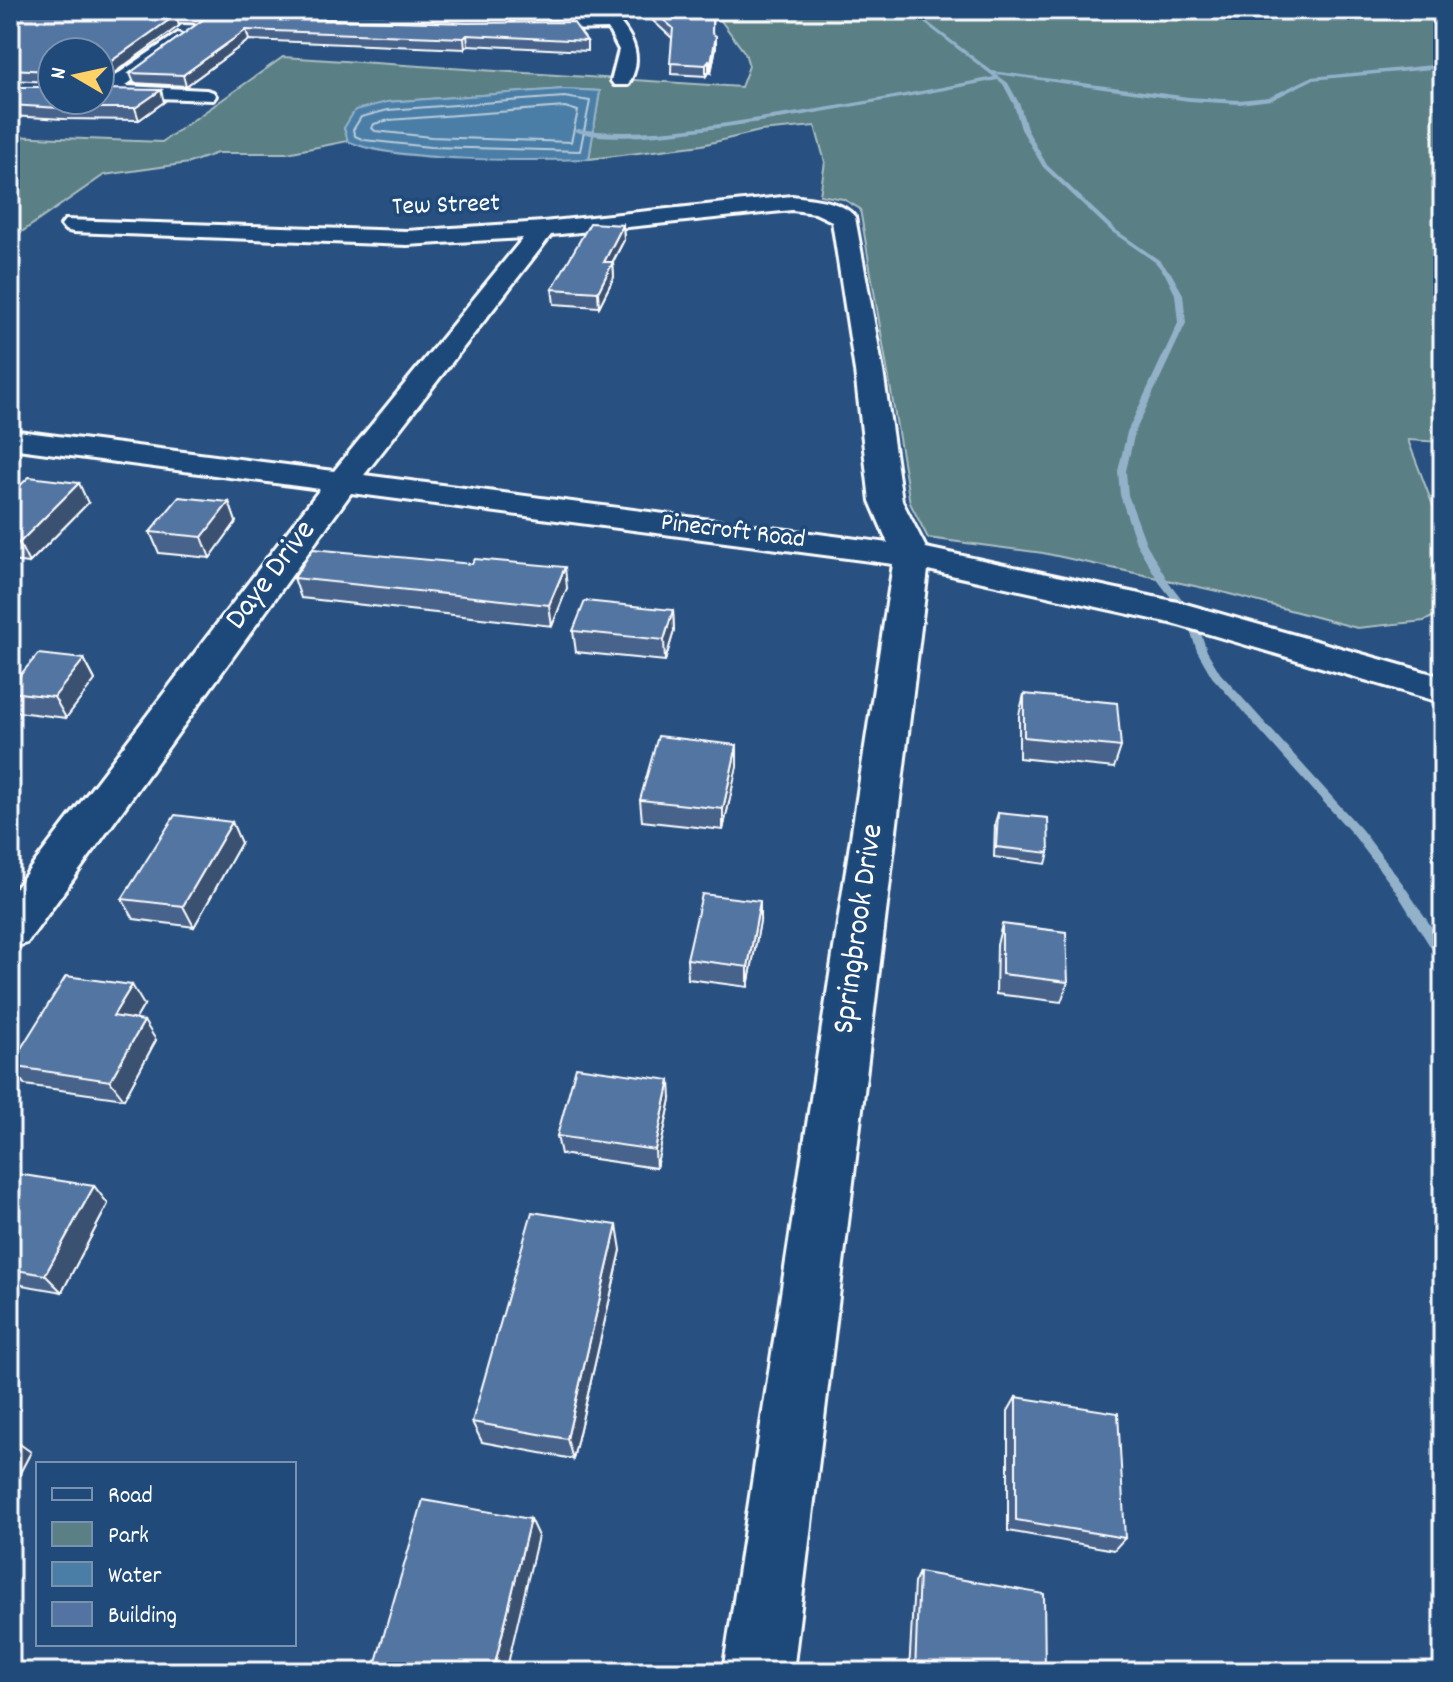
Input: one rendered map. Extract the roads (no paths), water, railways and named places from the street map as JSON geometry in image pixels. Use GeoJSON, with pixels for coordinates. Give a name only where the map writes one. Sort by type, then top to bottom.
{"type":"FeatureCollection","features":[{"type":"Feature","properties":{"kind":"street"},"geometry":{"type":"LineString","coordinates":[[10,13],[283,20]]}},
{"type":"Feature","properties":{"kind":"street"},"geometry":{"type":"LineString","coordinates":[[497,26],[606,17],[624,36],[630,52],[621,81]]}},
{"type":"Feature","properties":{"kind":"street"},"geometry":{"type":"LineString","coordinates":[[116,82],[206,18]]}},
{"type":"Feature","properties":{"kind":"street"},"geometry":{"type":"LineString","coordinates":[[116,92],[206,96]]}},
{"type":"Feature","properties":{"kind":"street","name":"Tew Street"},"geometry":{"type":"LineString","coordinates":[[73,225],[407,238],[543,229],[778,204],[820,207],[843,217],[869,371],[886,501],[912,556]]}},
{"type":"Feature","properties":{"kind":"street","name":"Daye Drive"},"geometry":{"type":"LineString","coordinates":[[10,930],[343,481],[543,229]]}},
{"type":"Feature","properties":{"kind":"street","name":"Pinecroft Road"},"geometry":{"type":"LineString","coordinates":[[10,439],[912,556],[1182,614],[1443,690]]}},
{"type":"Feature","properties":{"kind":"street","name":"Springbrook Drive"},"geometry":{"type":"LineString","coordinates":[[758,1672],[912,556]]}},
{"type":"Feature","properties":{"kind":"water"},"geometry":{"type":"Polygon","coordinates":[[[564,89],[600,91],[589,159],[465,159],[396,153],[348,141],[344,128],[355,110],[387,102],[564,89]]]}},
{"type":"Feature","properties":{"kind":"waterway"},"geometry":{"type":"LineString","coordinates":[[909,10],[999,78]]}},
{"type":"Feature","properties":{"kind":"waterway"},"geometry":{"type":"LineString","coordinates":[[994,72],[1189,99],[1239,102],[1270,99],[1311,79],[1443,66]]}},
{"type":"Feature","properties":{"kind":"waterway"},"geometry":{"type":"LineString","coordinates":[[577,131],[642,134],[687,130],[999,78]]}},
{"type":"Feature","properties":{"kind":"waterway"},"geometry":{"type":"LineString","coordinates":[[999,78],[1005,83],[1017,105],[1024,129],[1045,166],[1114,231],[1157,261],[1168,273],[1179,294],[1182,323],[1131,432],[1122,471],[1124,495],[1141,543],[1164,582],[1190,616],[1202,651],[1216,675],[1358,833],[1399,887],[1443,955]]}}]}
